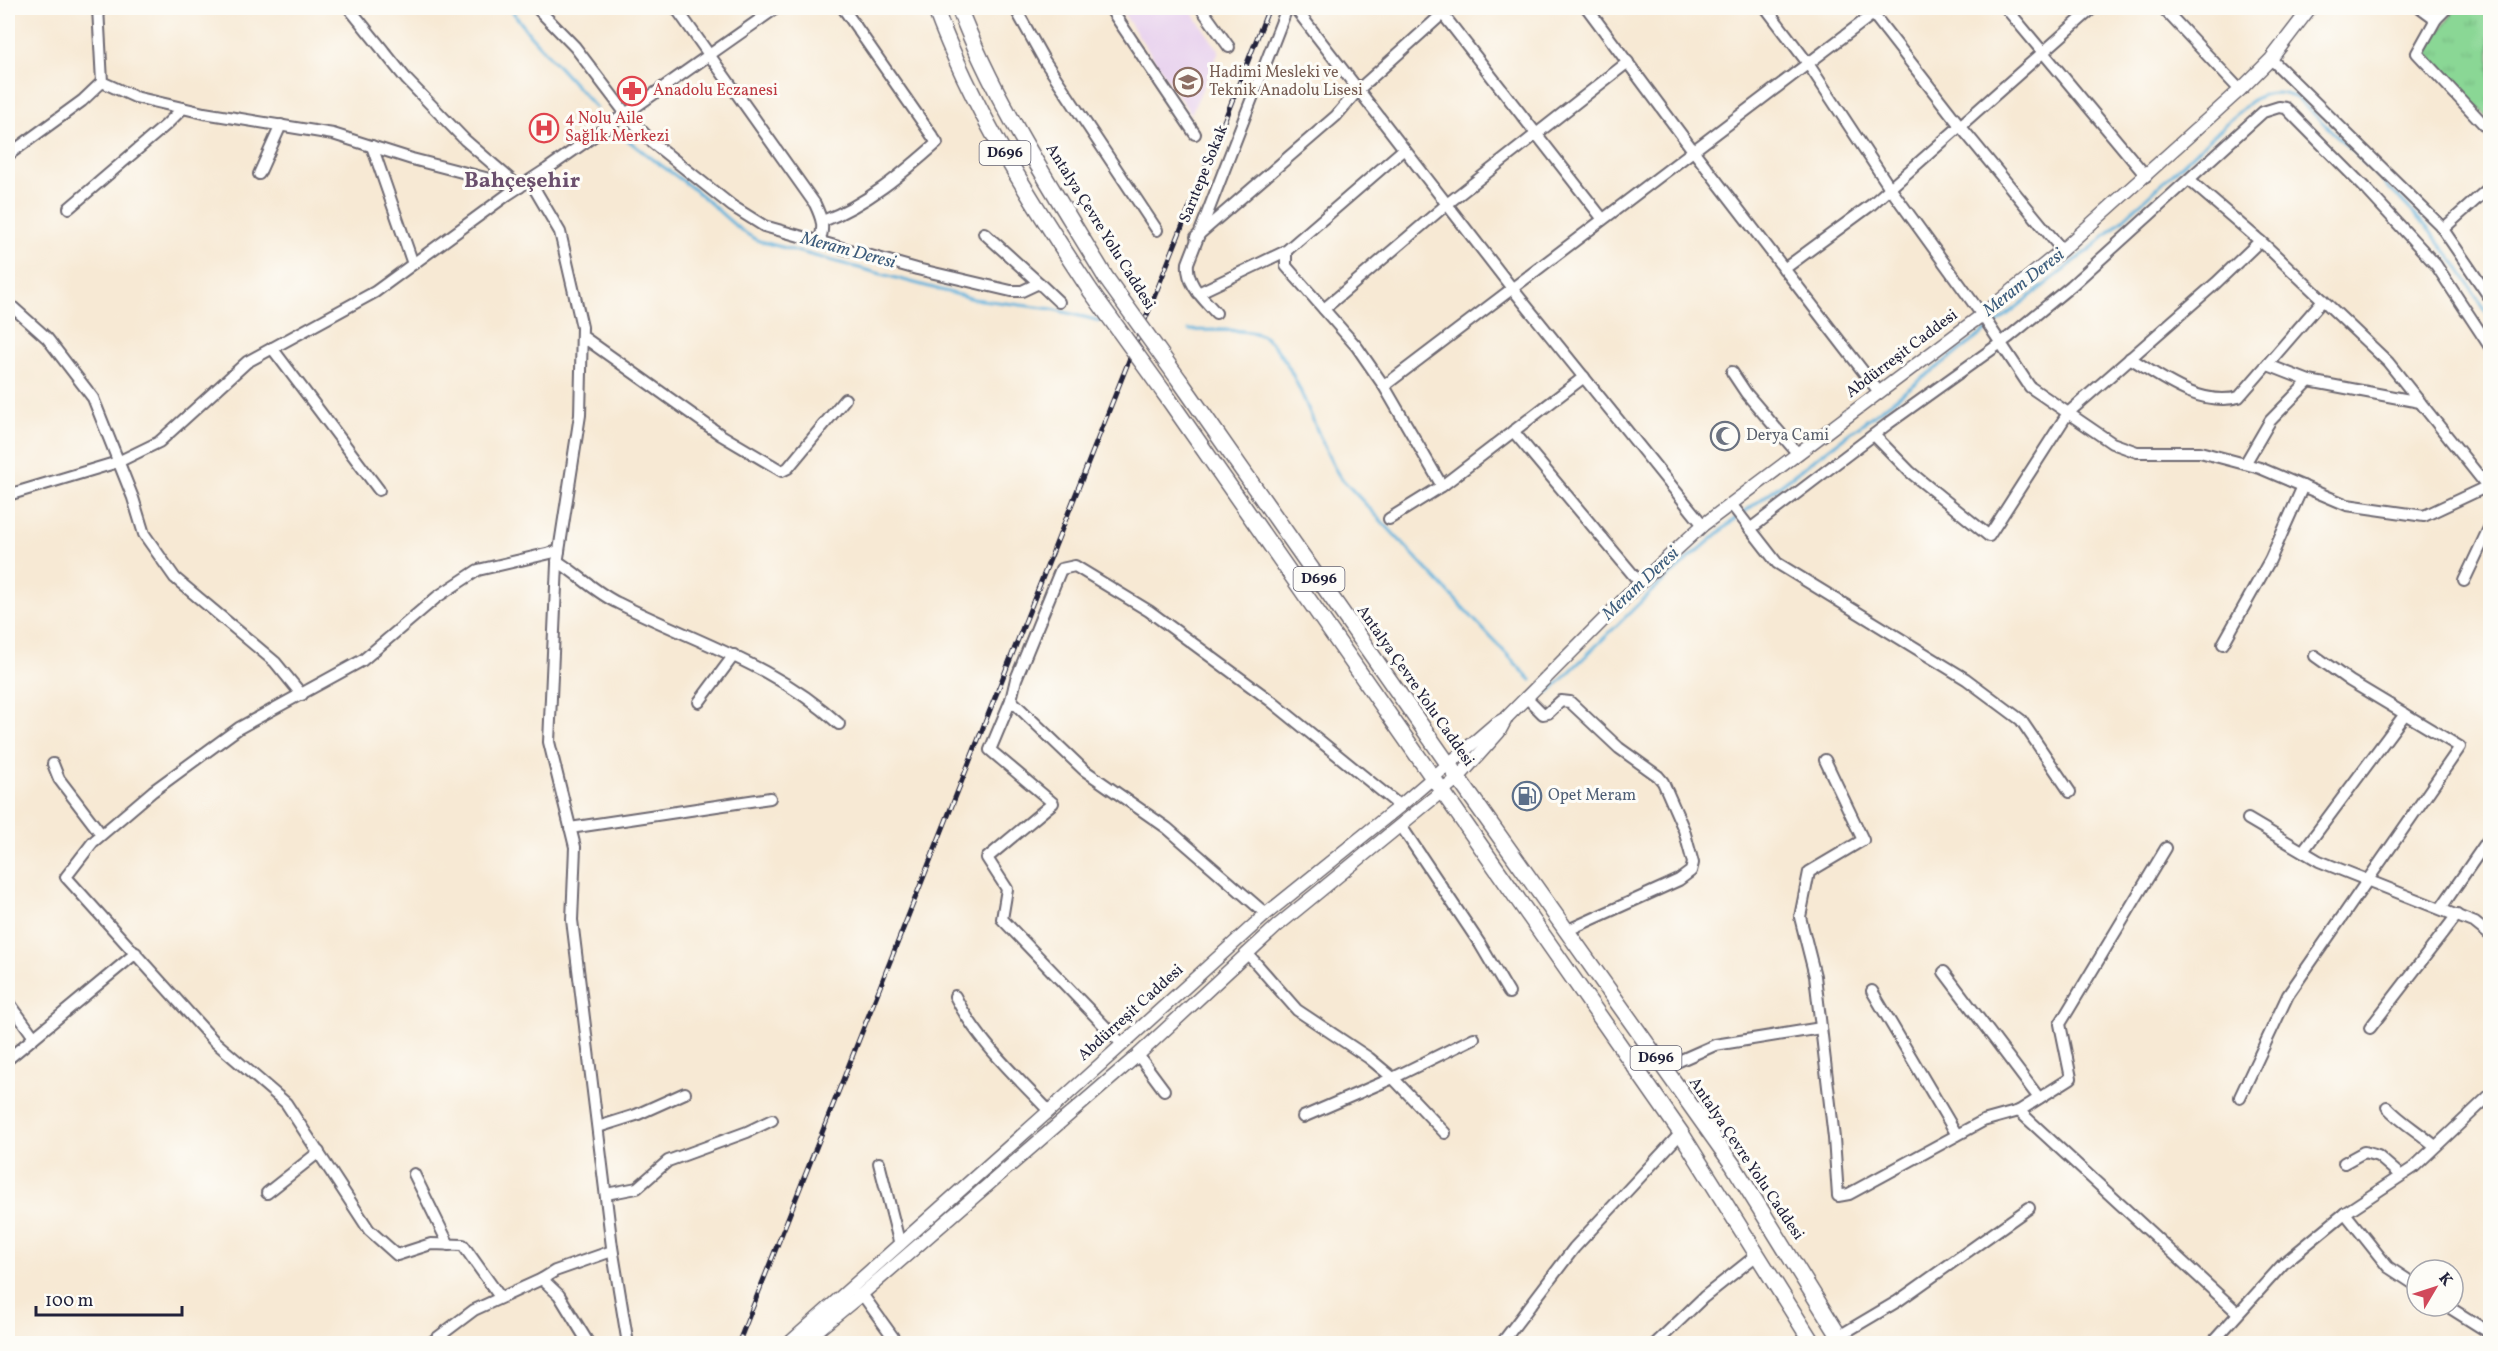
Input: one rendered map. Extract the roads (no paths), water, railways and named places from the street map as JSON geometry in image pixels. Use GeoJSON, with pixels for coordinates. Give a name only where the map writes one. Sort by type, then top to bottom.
{"type":"FeatureCollection","features":[{"type":"Feature","properties":{"kind":"highway","name":"D696"},"geometry":{"type":"LineString","coordinates":[[935,8],[979,109],[1038,211],[1090,290],[1444,790],[1681,1133],[1812,1344]]}},
{"type":"Feature","properties":{"kind":"highway","name":"Antalya Çevre Yolu Caddesi"},"geometry":{"type":"LineString","coordinates":[[959,8],[975,49],[1038,163],[1106,278],[1448,765],[1733,1165],[1841,1340]]}},
{"type":"Feature","properties":{"kind":"main road","name":"Abdürreşit Caddesi"},"geometry":{"type":"LineString","coordinates":[[801,1344],[1138,1055],[1247,953],[1458,778],[1499,732],[1506,718],[1526,697],[1640,583],[1703,525],[1733,507],[1879,392],[1984,318],[2146,176],[2271,59],[2310,8]]}},
{"type":"Feature","properties":{"kind":"main road","name":"Abdürreşit Caddesi"},"geometry":{"type":"LineString","coordinates":[[788,1344],[1266,914],[1400,806],[1494,724],[1506,718]]}},
{"type":"Feature","properties":{"kind":"street"},"geometry":{"type":"LineString","coordinates":[[8,155],[82,101],[102,82],[98,8]]}},
{"type":"Feature","properties":{"kind":"street"},"geometry":{"type":"LineString","coordinates":[[349,8],[406,80],[465,140],[525,184],[560,232],[582,327],[580,415],[558,556],[549,742],[575,848],[572,920],[612,1251],[628,1344]]}},
{"type":"Feature","properties":{"kind":"street"},"geometry":{"type":"LineString","coordinates":[[537,8],[575,47],[626,114],[653,143],[732,206],[764,226],[916,269],[1011,291],[1022,291],[1039,283]]}},
{"type":"Feature","properties":{"kind":"street"},"geometry":{"type":"LineString","coordinates":[[676,8],[815,204],[823,221],[823,232],[819,242]]}},
{"type":"Feature","properties":{"kind":"street"},"geometry":{"type":"LineString","coordinates":[[8,495],[118,462],[159,442],[247,362],[375,292],[776,8]]}},
{"type":"Feature","properties":{"kind":"street"},"geometry":{"type":"LineString","coordinates":[[823,221],[845,212],[879,191],[937,143],[843,8]]}},
{"type":"Feature","properties":{"kind":"street"},"geometry":{"type":"LineString","coordinates":[[1016,8],[1044,60],[1156,230]]}},
{"type":"Feature","properties":{"kind":"street"},"geometry":{"type":"LineString","coordinates":[[1110,8],[1195,134]]}},
{"type":"Feature","properties":{"kind":"street"},"geometry":{"type":"LineString","coordinates":[[1201,8],[1229,47]]}},
{"type":"Feature","properties":{"kind":"street","name":"Sarıtepe Sokak"},"geometry":{"type":"LineString","coordinates":[[1216,314],[1186,275],[1188,263],[1196,237],[1287,8]]}},
{"type":"Feature","properties":{"kind":"street"},"geometry":{"type":"LineString","coordinates":[[1295,8],[1511,287],[1703,525]]}},
{"type":"Feature","properties":{"kind":"street"},"geometry":{"type":"LineString","coordinates":[[1587,8],[1879,392]]}},
{"type":"Feature","properties":{"kind":"street"},"geometry":{"type":"LineString","coordinates":[[1766,8],[1807,62],[1890,188],[1984,318],[2030,387],[2112,443],[2137,452],[2200,452],[2245,464],[2347,505],[2424,516],[2489,486],[2388,362],[2260,241],[2190,180]]}},
{"type":"Feature","properties":{"kind":"street"},"geometry":{"type":"LineString","coordinates":[[2006,8],[2146,176]]}},
{"type":"Feature","properties":{"kind":"street"},"geometry":{"type":"LineString","coordinates":[[1784,269],[1871,205],[2093,8]]}},
{"type":"Feature","properties":{"kind":"street"},"geometry":{"type":"LineString","coordinates":[[2163,8],[2240,90]]}},
{"type":"Feature","properties":{"kind":"street"},"geometry":{"type":"LineString","coordinates":[[2421,8],[2436,19]]}},
{"type":"Feature","properties":{"kind":"street"},"geometry":{"type":"LineString","coordinates":[[2446,8],[2436,19],[2416,53],[2490,132]]}},
{"type":"Feature","properties":{"kind":"street"},"geometry":{"type":"LineString","coordinates":[[1196,237],[1336,116],[1358,90],[1443,9],[1602,218]]}},
{"type":"Feature","properties":{"kind":"street"},"geometry":{"type":"LineString","coordinates":[[1384,386],[1877,10],[1961,127],[2062,250]]}},
{"type":"Feature","properties":{"kind":"street"},"geometry":{"type":"LineString","coordinates":[[2271,59],[2443,229],[2490,298]]}},
{"type":"Feature","properties":{"kind":"street"},"geometry":{"type":"LineString","coordinates":[[1324,309],[1447,204],[1628,63]]}},
{"type":"Feature","properties":{"kind":"street"},"geometry":{"type":"LineString","coordinates":[[102,82],[135,97],[183,108],[333,134],[525,184]]}},
{"type":"Feature","properties":{"kind":"street"},"geometry":{"type":"LineString","coordinates":[[1747,526],[1874,435],[1997,338],[2071,286],[2263,112],[2279,107],[2286,108],[2368,190],[2436,265],[2490,347]]}},
{"type":"Feature","properties":{"kind":"street"},"geometry":{"type":"LineString","coordinates":[[69,208],[183,108]]}},
{"type":"Feature","properties":{"kind":"street"},"geometry":{"type":"LineString","coordinates":[[259,174],[281,125]]}},
{"type":"Feature","properties":{"kind":"street"},"geometry":{"type":"LineString","coordinates":[[372,146],[413,264]]}},
{"type":"Feature","properties":{"kind":"street"},"geometry":{"type":"LineString","coordinates":[[1198,293],[1286,251],[1404,149]]}},
{"type":"Feature","properties":{"kind":"street"},"geometry":{"type":"LineString","coordinates":[[2443,229],[2490,187]]}},
{"type":"Feature","properties":{"kind":"street"},"geometry":{"type":"LineString","coordinates":[[984,233],[1059,302]]}},
{"type":"Feature","properties":{"kind":"street"},"geometry":{"type":"LineString","coordinates":[[1874,435],[1910,472],[1989,536],[2068,413],[2216,283],[2260,241]]}},
{"type":"Feature","properties":{"kind":"street"},"geometry":{"type":"LineString","coordinates":[[1286,251],[1286,266],[1357,347],[1384,386],[1442,486]]}},
{"type":"Feature","properties":{"kind":"street"},"geometry":{"type":"LineString","coordinates":[[2130,358],[2178,388],[2223,401],[2239,397],[2323,300]]}},
{"type":"Feature","properties":{"kind":"street"},"geometry":{"type":"LineString","coordinates":[[8,303],[47,338],[93,398],[144,534],[175,578],[275,662],[302,695]]}},
{"type":"Feature","properties":{"kind":"street"},"geometry":{"type":"LineString","coordinates":[[582,336],[721,435],[782,471],[788,468],[845,399]]}},
{"type":"Feature","properties":{"kind":"street"},"geometry":{"type":"LineString","coordinates":[[272,348],[379,489]]}},
{"type":"Feature","properties":{"kind":"street"},"geometry":{"type":"LineString","coordinates":[[2268,365],[2309,381],[2420,402]]}},
{"type":"Feature","properties":{"kind":"street"},"geometry":{"type":"LineString","coordinates":[[1732,372],[1746,393],[1798,454]]}},
{"type":"Feature","properties":{"kind":"street"},"geometry":{"type":"LineString","coordinates":[[1389,519],[1442,486],[1584,377]]}},
{"type":"Feature","properties":{"kind":"street"},"geometry":{"type":"LineString","coordinates":[[2245,464],[2270,421],[2309,381]]}},
{"type":"Feature","properties":{"kind":"street"},"geometry":{"type":"LineString","coordinates":[[1513,431],[1640,583]]}},
{"type":"Feature","properties":{"kind":"street"},"geometry":{"type":"LineString","coordinates":[[2223,644],[2270,560],[2303,486]]}},
{"type":"Feature","properties":{"kind":"street"},"geometry":{"type":"LineString","coordinates":[[1733,507],[1777,563],[1966,679],[2021,720],[2070,792]]}},
{"type":"Feature","properties":{"kind":"street"},"geometry":{"type":"LineString","coordinates":[[2464,581],[2490,526]]}},
{"type":"Feature","properties":{"kind":"street"},"geometry":{"type":"LineString","coordinates":[[500,1297],[463,1245],[431,1244],[397,1255],[369,1230],[286,1103],[214,1041],[66,877],[101,834],[153,791],[239,728],[363,660],[437,597],[478,570],[558,556],[614,602],[734,655],[805,694],[839,724]]}},
{"type":"Feature","properties":{"kind":"street"},"geometry":{"type":"LineString","coordinates":[[1121,1043],[1002,919],[1007,889],[987,858],[1053,803],[990,750],[1061,569],[1075,566],[1092,574],[1168,625],[1271,701],[1400,806]]}},
{"type":"Feature","properties":{"kind":"street"},"geometry":{"type":"LineString","coordinates":[[699,702],[734,655]]}},
{"type":"Feature","properties":{"kind":"street"},"geometry":{"type":"LineString","coordinates":[[2240,1097],[2288,994],[2460,747],[2350,681],[2316,656]]}},
{"type":"Feature","properties":{"kind":"street"},"geometry":{"type":"LineString","coordinates":[[1526,697],[1543,714],[1548,713],[1561,701],[1570,702],[1619,748],[1658,776],[1669,793],[1684,830],[1693,863],[1691,871],[1679,880],[1566,931]]}},
{"type":"Feature","properties":{"kind":"street"},"geometry":{"type":"LineString","coordinates":[[1011,700],[1084,770],[1167,828],[1266,914]]}},
{"type":"Feature","properties":{"kind":"street"},"geometry":{"type":"LineString","coordinates":[[2303,851],[2404,714]]}},
{"type":"Feature","properties":{"kind":"street"},"geometry":{"type":"LineString","coordinates":[[1825,760],[1863,840],[1809,872],[1800,917],[1815,976],[1838,1196],[1849,1194],[1983,1121],[2019,1111],[2070,1078],[2060,1024],[2166,848]]}},
{"type":"Feature","properties":{"kind":"street"},"geometry":{"type":"LineString","coordinates":[[53,764],[59,779],[101,834]]}},
{"type":"Feature","properties":{"kind":"street"},"geometry":{"type":"LineString","coordinates":[[570,828],[770,798]]}},
{"type":"Feature","properties":{"kind":"street"},"geometry":{"type":"LineString","coordinates":[[2248,819],[2319,861],[2441,908],[2475,923],[2490,935]]}},
{"type":"Feature","properties":{"kind":"street"},"geometry":{"type":"LineString","coordinates":[[1401,826],[1509,993]]}},
{"type":"Feature","properties":{"kind":"street"},"geometry":{"type":"LineString","coordinates":[[2441,908],[2490,837]]}},
{"type":"Feature","properties":{"kind":"street"},"geometry":{"type":"LineString","coordinates":[[2370,1028],[2457,915]]}},
{"type":"Feature","properties":{"kind":"street"},"geometry":{"type":"LineString","coordinates":[[8,1059],[136,953]]}},
{"type":"Feature","properties":{"kind":"street"},"geometry":{"type":"LineString","coordinates":[[1247,953],[1298,1010],[1369,1058],[1393,1078],[1445,1133]]}},
{"type":"Feature","properties":{"kind":"street"},"geometry":{"type":"LineString","coordinates":[[1944,972],[2039,1098]]}},
{"type":"Feature","properties":{"kind":"street"},"geometry":{"type":"LineString","coordinates":[[1872,991],[1957,1135]]}},
{"type":"Feature","properties":{"kind":"street"},"geometry":{"type":"LineString","coordinates":[[955,996],[964,1015],[984,1042],[1049,1111]]}},
{"type":"Feature","properties":{"kind":"street"},"geometry":{"type":"LineString","coordinates":[[8,1001],[34,1037]]}},
{"type":"Feature","properties":{"kind":"street"},"geometry":{"type":"LineString","coordinates":[[1663,1068],[1716,1046],[1821,1028]]}},
{"type":"Feature","properties":{"kind":"street"},"geometry":{"type":"LineString","coordinates":[[1303,1117],[1393,1078],[1474,1038]]}},
{"type":"Feature","properties":{"kind":"street"},"geometry":{"type":"LineString","coordinates":[[1138,1055],[1164,1090]]}},
{"type":"Feature","properties":{"kind":"street"},"geometry":{"type":"LineString","coordinates":[[598,1127],[636,1115],[685,1094]]}},
{"type":"Feature","properties":{"kind":"street"},"geometry":{"type":"LineString","coordinates":[[2211,1344],[2237,1312],[2284,1263],[2345,1213],[2413,1168],[2490,1095]]}},
{"type":"Feature","properties":{"kind":"street"},"geometry":{"type":"LineString","coordinates":[[2387,1107],[2404,1125],[2413,1128],[2435,1146]]}},
{"type":"Feature","properties":{"kind":"street"},"geometry":{"type":"LineString","coordinates":[[2019,1111],[2237,1312]]}},
{"type":"Feature","properties":{"kind":"street"},"geometry":{"type":"LineString","coordinates":[[606,1194],[637,1188],[668,1161],[747,1132],[772,1120]]}},
{"type":"Feature","properties":{"kind":"street"},"geometry":{"type":"LineString","coordinates":[[1501,1344],[1574,1248],[1681,1133]]}},
{"type":"Feature","properties":{"kind":"street"},"geometry":{"type":"LineString","coordinates":[[267,1193],[319,1152]]}},
{"type":"Feature","properties":{"kind":"street"},"geometry":{"type":"LineString","coordinates":[[2344,1163],[2364,1152],[2378,1156],[2400,1176]]}},
{"type":"Feature","properties":{"kind":"street"},"geometry":{"type":"LineString","coordinates":[[879,1163],[900,1245]]}},
{"type":"Feature","properties":{"kind":"street"},"geometry":{"type":"LineString","coordinates":[[414,1174],[449,1245]]}},
{"type":"Feature","properties":{"kind":"street"},"geometry":{"type":"LineString","coordinates":[[1841,1340],[2029,1208]]}},
{"type":"Feature","properties":{"kind":"street"},"geometry":{"type":"LineString","coordinates":[[2345,1213],[2388,1267],[2405,1278]]}},
{"type":"Feature","properties":{"kind":"street"},"geometry":{"type":"LineString","coordinates":[[429,1344],[474,1310],[542,1280],[555,1271],[612,1251]]}},
{"type":"Feature","properties":{"kind":"street"},"geometry":{"type":"LineString","coordinates":[[1655,1344],[1704,1298],[1758,1254]]}},
{"type":"Feature","properties":{"kind":"street"},"geometry":{"type":"LineString","coordinates":[[542,1280],[559,1295],[589,1344]]}},
{"type":"Feature","properties":{"kind":"street"},"geometry":{"type":"LineString","coordinates":[[862,1294],[898,1344]]}},
{"type":"Feature","properties":{"kind":"street"},"geometry":{"type":"LineString","coordinates":[[2465,1317],[2490,1333]]}},
{"type":"Feature","properties":{"kind":"waterway","name":"Meram Deresi"},"geometry":{"type":"LineString","coordinates":[[510,8],[530,35],[596,108]]}},
{"type":"Feature","properties":{"kind":"waterway","name":"Meram Deresi"},"geometry":{"type":"LineString","coordinates":[[1993,326],[2095,245],[2250,102],[2273,93],[2285,94],[2298,99],[2425,225],[2456,264],[2490,318]]}},
{"type":"Feature","properties":{"kind":"waterway","name":"Meram Deresi"},"geometry":{"type":"LineString","coordinates":[[622,135],[697,192],[742,231],[759,241],[974,299],[1052,309],[1100,321]]}},
{"type":"Feature","properties":{"kind":"waterway","name":"Meram Deresi"},"geometry":{"type":"LineString","coordinates":[[1189,330],[1251,332],[1271,342],[1283,357],[1293,376],[1331,462],[1340,477],[1531,680]]}},
{"type":"Feature","properties":{"kind":"waterway","name":"Meram Deresi"},"geometry":{"type":"LineString","coordinates":[[1743,513],[1987,330]]}},
{"type":"Feature","properties":{"kind":"waterway","name":"Meram Deresi"},"geometry":{"type":"LineString","coordinates":[[1542,692],[1549,692],[1653,590],[1737,517]]}},
{"type":"Feature","properties":{"kind":"railway"},"geometry":{"type":"LineString","coordinates":[[738,1344],[1269,8]]}},
{"type":"Feature","properties":{"kind":"place","name":"Hadimi Mesleki ve Teknik Anadolu Lisesi"},"geometry":{"type":"Point","coordinates":[1188,82]}},
{"type":"Feature","properties":{"kind":"place","name":"Anadolu Eczanesi"},"geometry":{"type":"Point","coordinates":[632,91]}},
{"type":"Feature","properties":{"kind":"place","name":"4 Nolu Aile Sağlık Merkezi"},"geometry":{"type":"Point","coordinates":[544,128]}},
{"type":"Feature","properties":{"kind":"place","name":"Derya Cami"},"geometry":{"type":"Point","coordinates":[1725,436]}},
{"type":"Feature","properties":{"kind":"place","name":"Opet Meram"},"geometry":{"type":"Point","coordinates":[1527,796]}},
{"type":"Feature","properties":{"kind":"district","name":"Bahçeşehir"},"geometry":{"type":"Point","coordinates":[522,181]}}]}
